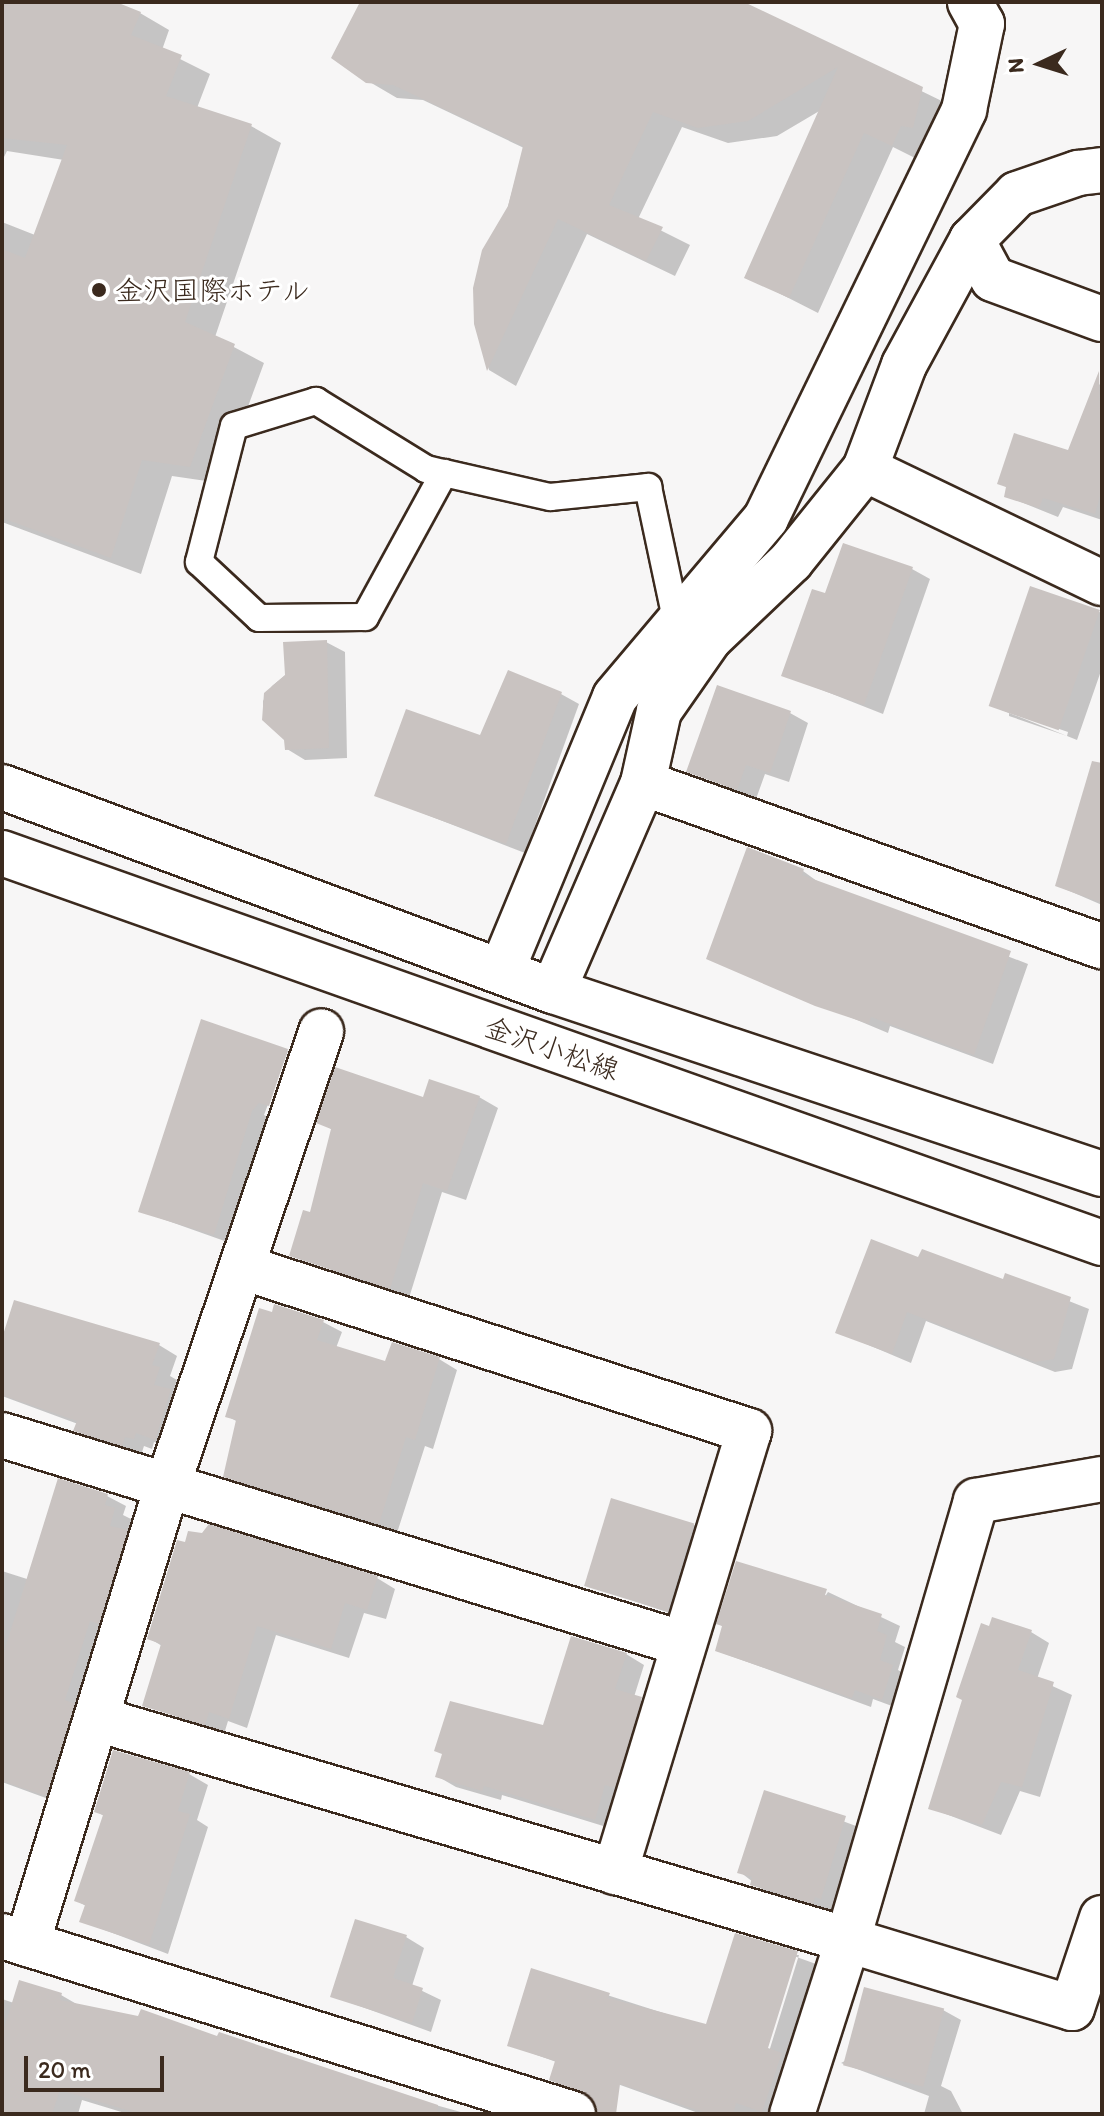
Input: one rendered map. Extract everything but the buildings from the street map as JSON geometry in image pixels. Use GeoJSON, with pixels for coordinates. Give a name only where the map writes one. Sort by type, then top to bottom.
{"type":"FeatureCollection","features":[{"type":"Feature","properties":{"kind":"street"},"geometry":{"type":"LineString","coordinates":[[502,970],[615,697],[766,518],[964,110],[982,24],[970,2]]}},
{"type":"Feature","properties":{"kind":"street"},"geometry":{"type":"LineString","coordinates":[[553,991],[643,783],[659,711],[710,638],[791,561],[865,469],[904,365],[972,240],[1017,194],[1078,173],[1102,170]]}},
{"type":"Feature","properties":{"kind":"street"},"geometry":{"type":"LineString","coordinates":[[972,240],[993,279],[1102,319]]}},
{"type":"Feature","properties":{"kind":"street"},"geometry":{"type":"LineString","coordinates":[[865,469],[1102,583]]}},
{"type":"Feature","properties":{"kind":"street"},"geometry":{"type":"LineString","coordinates":[[643,783],[1102,946]]}},
{"type":"Feature","properties":{"kind":"street","name":"金沢小松線"},"geometry":{"type":"LineString","coordinates":[[2,787],[553,991],[1102,1174]]}},
{"type":"Feature","properties":{"kind":"street","name":"金沢小松線"},"geometry":{"type":"LineString","coordinates":[[2,853],[1102,1243]]}},
{"type":"Feature","properties":{"kind":"street"},"geometry":{"type":"LineString","coordinates":[[321,1031],[167,1487],[97,1719],[14,1940],[555,2112]]}},
{"type":"Feature","properties":{"kind":"street"},"geometry":{"type":"LineString","coordinates":[[242,1267],[749,1431],[615,1872]]}},
{"type":"Feature","properties":{"kind":"street"},"geometry":{"type":"LineString","coordinates":[[2,1435],[684,1644]]}},
{"type":"Feature","properties":{"kind":"street"},"geometry":{"type":"LineString","coordinates":[[792,2114],[848,1940],[976,1501],[1102,1479]]}},
{"type":"Feature","properties":{"kind":"street"},"geometry":{"type":"LineString","coordinates":[[97,1719],[1072,2008],[1102,1918]]}},
{"type":"Feature","properties":{"kind":"lane"},"geometry":{"type":"LineString","coordinates":[[444,473],[365,617],[259,618],[199,562],[234,426],[316,401],[426,469],[444,473],[550,497],[648,487],[677,623]]}},
{"type":"Feature","properties":{"kind":"place","name":"金沢国際ホテル"},"geometry":{"type":"Point","coordinates":[99,290]}}]}
